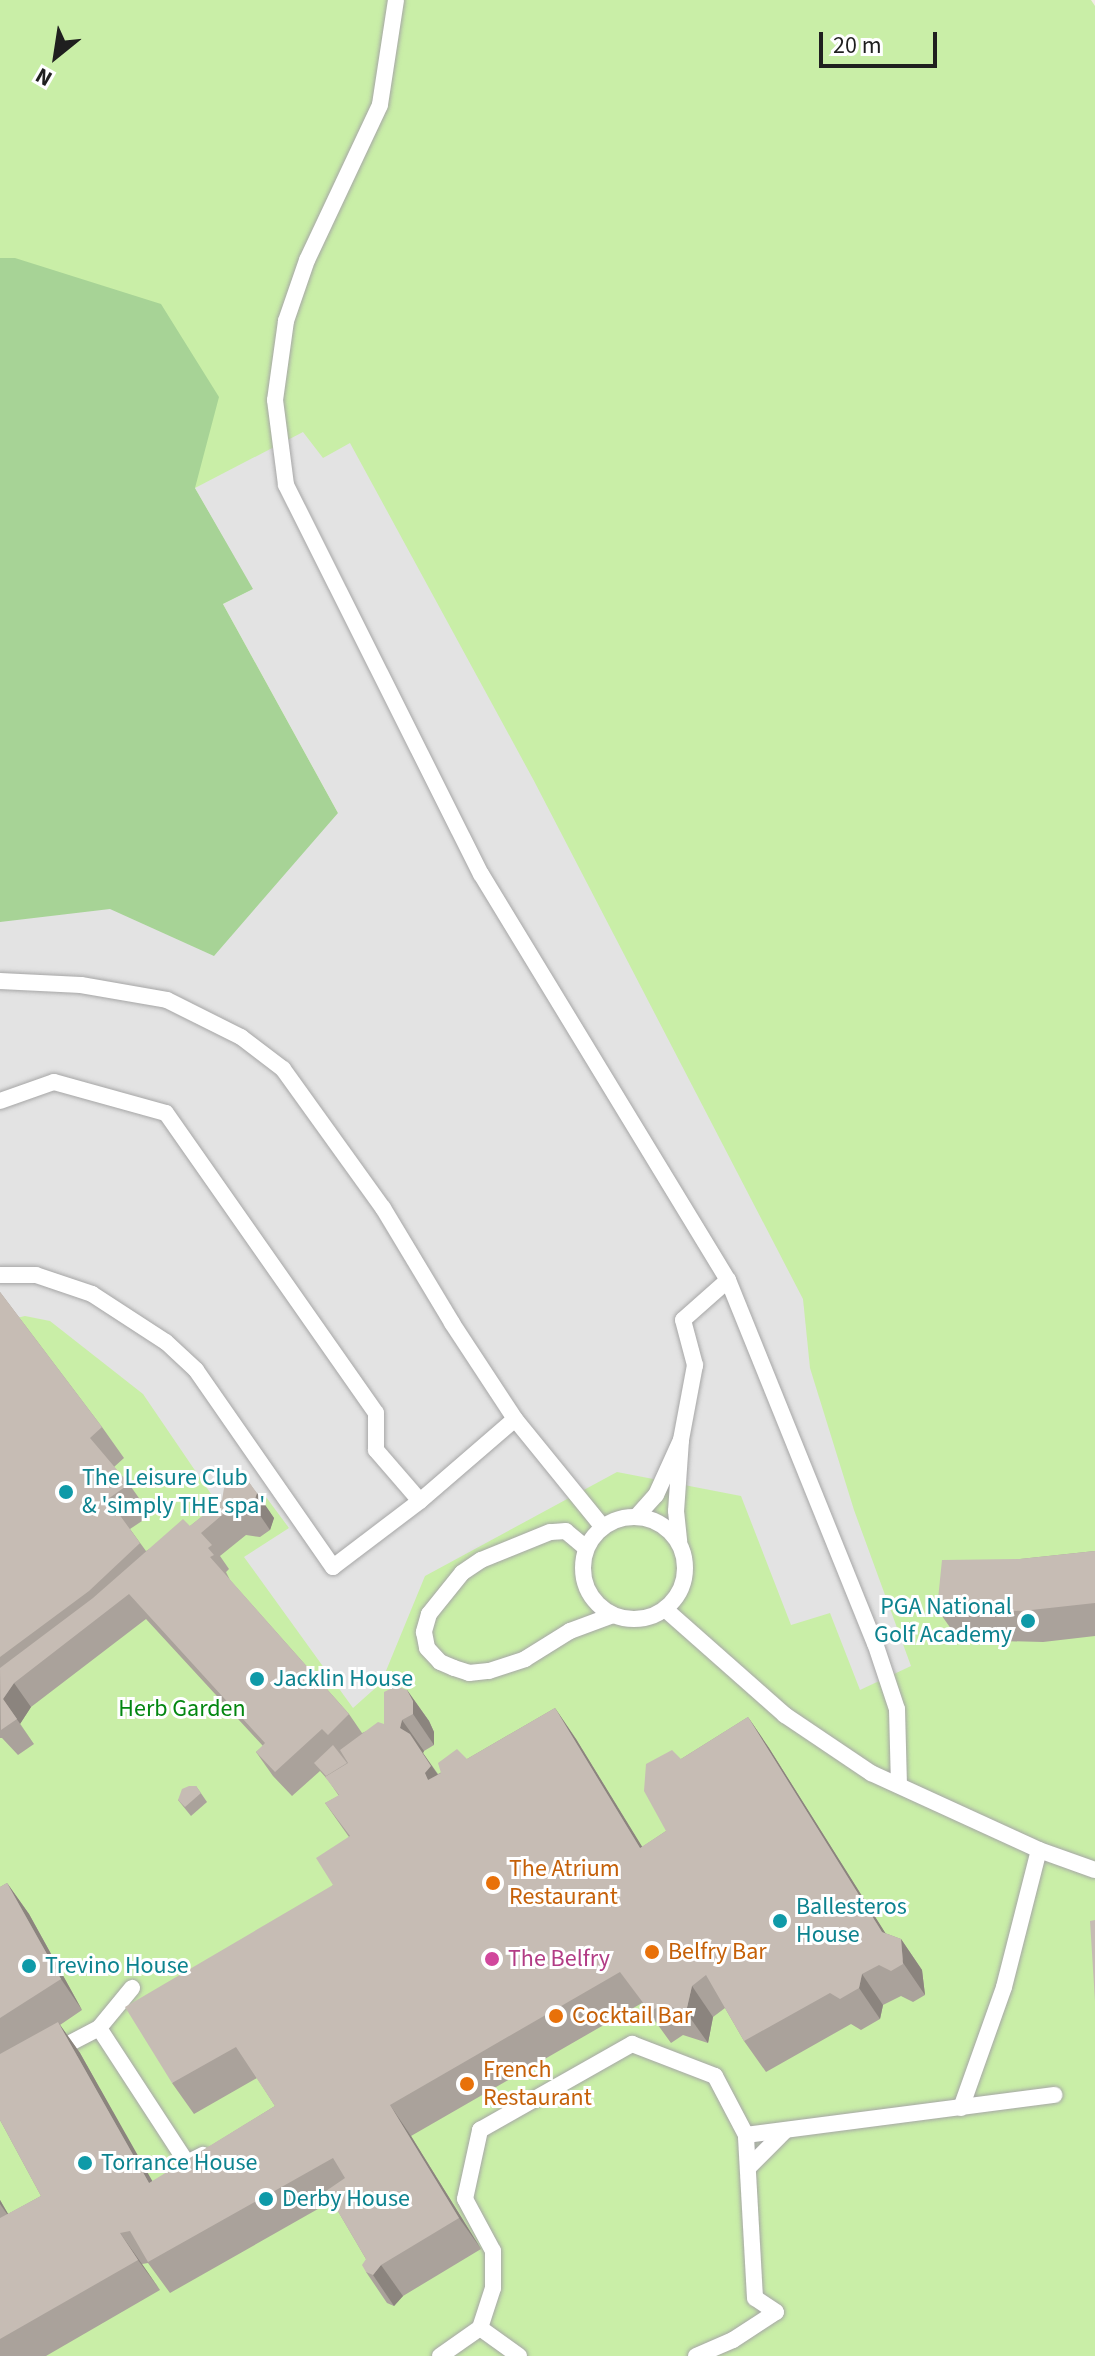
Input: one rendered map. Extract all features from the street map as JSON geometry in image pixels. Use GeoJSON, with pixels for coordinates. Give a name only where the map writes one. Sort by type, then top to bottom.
{"type":"FeatureCollection","features":[{"type":"Feature","properties":{"kind":"lane"},"geometry":{"type":"LineString","coordinates":[[396,0],[380,105],[307,260],[286,321],[275,400],[286,485],[481,874],[728,1280],[897,1709],[899,1784]]}},
{"type":"Feature","properties":{"kind":"lane"},"geometry":{"type":"LineString","coordinates":[[0,981],[81,985],[167,1000],[241,1037],[283,1069],[383,1208],[452,1323],[515,1419],[602,1526]]}},
{"type":"Feature","properties":{"kind":"lane"},"geometry":{"type":"LineString","coordinates":[[0,1101],[54,1082],[166,1113],[376,1413],[376,1450],[420,1501]]}},
{"type":"Feature","properties":{"kind":"lane"},"geometry":{"type":"LineString","coordinates":[[0,1275],[36,1275],[92,1294],[166,1342],[196,1370],[333,1567],[420,1501],[515,1419]]}},
{"type":"Feature","properties":{"kind":"lane"},"geometry":{"type":"LineString","coordinates":[[680,1543],[662,1524],[637,1516],[624,1517],[602,1526],[586,1548],[582,1562],[586,1587],[600,1607],[613,1615],[633,1620],[665,1609],[683,1584],[686,1564],[676,1511],[681,1440],[695,1365],[683,1320],[728,1280]]}},
{"type":"Feature","properties":{"kind":"lane"},"geometry":{"type":"LineString","coordinates":[[637,1516],[656,1495],[681,1440]]}},
{"type":"Feature","properties":{"kind":"lane"},"geometry":{"type":"LineString","coordinates":[[586,1548],[566,1531],[550,1532],[481,1560],[462,1573],[429,1614],[424,1632],[427,1648],[440,1662],[454,1668],[469,1673],[489,1671],[525,1659],[570,1631],[613,1615]]}},
{"type":"Feature","properties":{"kind":"lane"},"geometry":{"type":"LineString","coordinates":[[665,1609],[785,1715],[871,1773],[1039,1850],[1095,1870]]}},
{"type":"Feature","properties":{"kind":"lane"},"geometry":{"type":"LineString","coordinates":[[961,2108],[1004,1987],[1039,1850]]}},
{"type":"Feature","properties":{"kind":"lane"},"geometry":{"type":"LineString","coordinates":[[42,2058],[99,2028],[132,1988]]}},
{"type":"Feature","properties":{"kind":"lane"},"geometry":{"type":"LineString","coordinates":[[99,2028],[187,2163],[213,2150]]}},
{"type":"Feature","properties":{"kind":"lane"},"geometry":{"type":"LineString","coordinates":[[440,2356],[480,2328],[493,2288],[493,2251],[465,2199],[480,2130],[632,2044],[715,2076],[746,2135],[755,2298],[776,2312],[733,2340],[696,2356]]}},
{"type":"Feature","properties":{"kind":"lane"},"geometry":{"type":"LineString","coordinates":[[746,2135],[1054,2095]]}},
{"type":"Feature","properties":{"kind":"lane"},"geometry":{"type":"LineString","coordinates":[[750,2166],[785,2131]]}},
{"type":"Feature","properties":{"kind":"lane"},"geometry":{"type":"LineString","coordinates":[[480,2328],[519,2356]]}},
{"type":"Feature","properties":{"kind":"green space","name":"The Belfry"},"geometry":{"type":"Polygon","coordinates":[[[0,0],[1091,0],[1095,6],[1095,2356],[0,2356],[0,0]]]}},
{"type":"Feature","properties":{"kind":"green space"},"geometry":{"type":"Polygon","coordinates":[[[0,258],[15,258],[161,304],[219,397],[195,488],[254,589],[223,604],[338,813],[668,1301],[0,954],[0,258]]]}},
{"type":"Feature","properties":{"kind":"shaded area"},"geometry":{"type":"Polygon","coordinates":[[[303,432],[323,458],[350,443],[533,779],[803,1299],[810,1368],[854,1510],[911,1666],[860,1690],[830,1613],[791,1625],[741,1496],[617,1472],[425,1576],[381,1683],[353,1708],[244,1557],[289,1528],[263,1493],[226,1516],[143,1394],[50,1321],[25,1316],[0,1322],[0,922],[110,909],[214,956],[338,813],[223,604],[253,589],[195,488],[303,432]]]}},
{"type":"Feature","properties":{"kind":"building","name":"The Leisure Club & 'simply THE spa'"},"geometry":{"type":"Polygon","coordinates":[[[0,1292],[102,1427],[90,1438],[129,1484],[108,1499],[140,1543],[89,1591],[0,1657],[0,1292]]]}},
{"type":"Feature","properties":{"kind":"building","name":"Jacklin House"},"geometry":{"type":"Polygon","coordinates":[[[236,1479],[248,1481],[257,1493],[253,1505],[243,1512],[228,1510],[201,1533],[212,1545],[208,1548],[214,1555],[210,1557],[349,1714],[328,1735],[322,1729],[275,1772],[256,1752],[265,1743],[129,1594],[14,1683],[3,1699],[17,1719],[1,1730],[0,1668],[93,1598],[183,1519],[190,1526],[222,1500],[224,1488],[236,1479]]]}},
{"type":"Feature","properties":{"kind":"building"},"geometry":{"type":"Polygon","coordinates":[[[1095,1551],[1095,1603],[1022,1611],[937,1609],[942,1560],[1020,1559],[1095,1551]]]}},
{"type":"Feature","properties":{"kind":"building"},"geometry":{"type":"Polygon","coordinates":[[[396,1686],[407,1690],[413,1701],[413,1714],[402,1720],[400,1728],[410,1734],[431,1766],[425,1773],[428,1780],[441,1773],[438,1763],[457,1749],[467,1759],[555,1708],[640,1848],[666,1831],[644,1791],[646,1764],[672,1750],[681,1759],[748,1717],[882,1932],[901,1939],[903,1964],[891,1971],[879,1965],[862,1974],[859,1988],[840,1999],[830,1993],[744,2041],[706,1975],[692,1986],[686,2012],[662,2004],[650,2012],[620,1972],[390,2105],[459,2218],[381,2265],[373,2275],[366,2272],[362,2265],[366,2259],[326,2191],[345,2178],[333,2158],[148,2262],[130,2231],[120,2233],[138,2260],[0,2339],[0,2218],[41,2196],[0,2120],[0,2054],[58,2022],[149,2183],[275,2106],[236,2047],[172,2083],[125,2007],[333,1885],[316,1858],[350,1836],[325,1803],[339,1795],[325,1777],[348,1763],[340,1750],[378,1722],[384,1724],[384,1692],[396,1686]]]}},
{"type":"Feature","properties":{"kind":"building"},"geometry":{"type":"Polygon","coordinates":[[[333,1745],[347,1763],[326,1776],[314,1763],[333,1745]]]}},
{"type":"Feature","properties":{"kind":"building"},"geometry":{"type":"Polygon","coordinates":[[[196,1786],[201,1793],[185,1807],[178,1800],[182,1789],[196,1786]]]}},
{"type":"Feature","properties":{"kind":"building"},"geometry":{"type":"Polygon","coordinates":[[[7,1883],[61,1979],[0,2018],[0,1887],[7,1883]]]}},
{"type":"Feature","properties":{"kind":"building"},"geometry":{"type":"Polygon","coordinates":[[[1095,1920],[1095,2001],[1090,1921],[1095,1920]]]}},
{"type":"Feature","properties":{"kind":"place","name":"The Leisure Club & 'simply THE spa'"},"geometry":{"type":"Point","coordinates":[66,1492]}},
{"type":"Feature","properties":{"kind":"place","name":"PGA National Golf Academy"},"geometry":{"type":"Point","coordinates":[1028,1621]}},
{"type":"Feature","properties":{"kind":"place","name":"Jacklin House"},"geometry":{"type":"Point","coordinates":[257,1679]}},
{"type":"Feature","properties":{"kind":"place","name":"The Atrium Restaurant"},"geometry":{"type":"Point","coordinates":[493,1883]}},
{"type":"Feature","properties":{"kind":"place","name":"Ballesteros House"},"geometry":{"type":"Point","coordinates":[780,1921]}},
{"type":"Feature","properties":{"kind":"place","name":"Belfry Bar"},"geometry":{"type":"Point","coordinates":[652,1952]}},
{"type":"Feature","properties":{"kind":"place","name":"The Belfry"},"geometry":{"type":"Point","coordinates":[492,1959]}},
{"type":"Feature","properties":{"kind":"place","name":"Trevino House"},"geometry":{"type":"Point","coordinates":[29,1966]}},
{"type":"Feature","properties":{"kind":"place","name":"Cocktail Bar"},"geometry":{"type":"Point","coordinates":[556,2016]}},
{"type":"Feature","properties":{"kind":"place","name":"French Restaurant"},"geometry":{"type":"Point","coordinates":[467,2084]}},
{"type":"Feature","properties":{"kind":"place","name":"Torrance House"},"geometry":{"type":"Point","coordinates":[85,2163]}},
{"type":"Feature","properties":{"kind":"place","name":"Derby House"},"geometry":{"type":"Point","coordinates":[266,2199]}},
{"type":"Feature","properties":{"kind":"park label","name":"Herb Garden"},"geometry":{"type":"Point","coordinates":[182,1709]}}]}
